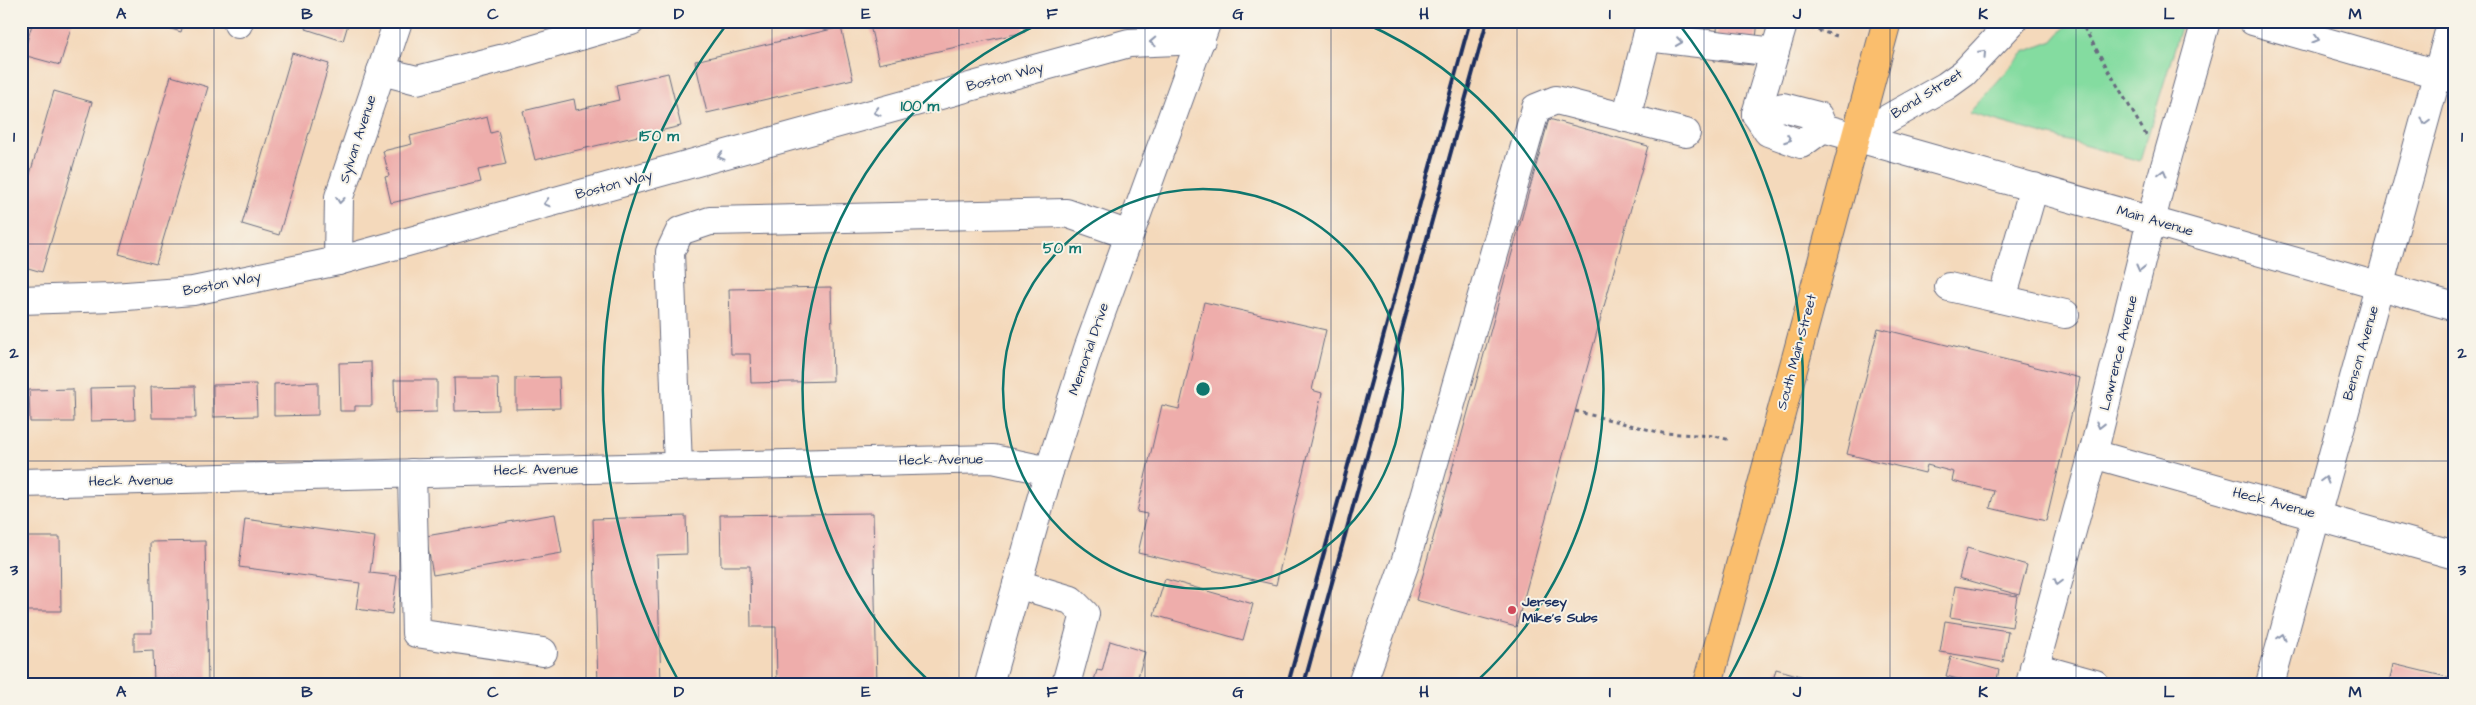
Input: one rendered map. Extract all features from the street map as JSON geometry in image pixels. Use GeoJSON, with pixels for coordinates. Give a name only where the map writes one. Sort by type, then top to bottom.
{"type":"FeatureCollection","features":[{"type":"Feature","properties":{"kind":"main road","name":"South Main Street"},"geometry":{"type":"LineString","coordinates":[[1708,684],[1887,21]]}},
{"type":"Feature","properties":{"kind":"street","name":"Sylvan Avenue"},"geometry":{"type":"LineString","coordinates":[[338,261],[339,197],[398,21]]}},
{"type":"Feature","properties":{"kind":"street"},"geometry":{"type":"LineString","coordinates":[[381,71],[417,80],[504,58],[631,21]]}},
{"type":"Feature","properties":{"kind":"street"},"geometry":{"type":"LineString","coordinates":[[1626,118],[1649,29],[1775,52],[1784,21]]}},
{"type":"Feature","properties":{"kind":"street","name":"Bond Street"},"geometry":{"type":"LineString","coordinates":[[1855,137],[1946,86],[1964,73],[2013,21]]}},
{"type":"Feature","properties":{"kind":"street","name":"Lawrence Avenue"},"geometry":{"type":"LineString","coordinates":[[2032,675],[2093,454],[2151,220],[2206,21]]}},
{"type":"Feature","properties":{"kind":"street"},"geometry":{"type":"LineString","coordinates":[[2253,21],[2446,76]]}},
{"type":"Feature","properties":{"kind":"street","name":"Benson Avenue"},"geometry":{"type":"LineString","coordinates":[[2270,684],[2315,515],[2380,285],[2446,76],[2452,21]]}},
{"type":"Feature","properties":{"kind":"street","name":"Memorial Drive"},"geometry":{"type":"LineString","coordinates":[[989,684],[1049,471],[1088,349],[1204,31]]}},
{"type":"Feature","properties":{"kind":"street","name":"Boston Way"},"geometry":{"type":"LineString","coordinates":[[21,300],[113,297],[193,291],[338,261],[1129,43],[1204,31]]}},
{"type":"Feature","properties":{"kind":"street","name":"Main Avenue"},"geometry":{"type":"LineString","coordinates":[[1775,52],[1756,114],[1768,132],[1801,144],[1821,122],[1855,137],[2455,307]]}},
{"type":"Feature","properties":{"kind":"street"},"geometry":{"type":"LineString","coordinates":[[1362,684],[1406,560],[1536,108],[1556,100],[1686,133]]}},
{"type":"Feature","properties":{"kind":"street"},"geometry":{"type":"LineString","coordinates":[[2002,299],[2034,187]]}},
{"type":"Feature","properties":{"kind":"street"},"geometry":{"type":"LineString","coordinates":[[678,467],[670,252],[680,231],[710,221],[1066,213],[1129,235]]}},
{"type":"Feature","properties":{"kind":"street"},"geometry":{"type":"LineString","coordinates":[[1949,287],[2065,314]]}},
{"type":"Feature","properties":{"kind":"street","name":"Heck Avenue"},"geometry":{"type":"LineString","coordinates":[[2093,454],[2455,555]]}},
{"type":"Feature","properties":{"kind":"street","name":"Heck Avenue"},"geometry":{"type":"LineString","coordinates":[[21,484],[993,459],[1049,471]]}},
{"type":"Feature","properties":{"kind":"street"},"geometry":{"type":"LineString","coordinates":[[412,474],[416,633],[543,652]]}},
{"type":"Feature","properties":{"kind":"street"},"geometry":{"type":"LineString","coordinates":[[1017,584],[1071,600],[1085,614],[1066,684]]}},
{"type":"Feature","properties":{"kind":"street"},"geometry":{"type":"LineString","coordinates":[[2032,675],[2095,684]]}},
{"type":"Feature","properties":{"kind":"path"},"geometry":{"type":"LineString","coordinates":[[2080,21],[2146,136]]}},
{"type":"Feature","properties":{"kind":"path"},"geometry":{"type":"LineString","coordinates":[[1575,411],[1662,433],[1715,436],[1730,440]]}},
{"type":"Feature","properties":{"kind":"green space"},"geometry":{"type":"Polygon","coordinates":[[[2070,21],[2183,21],[2140,161],[1969,113],[2024,52],[2053,41],[2070,21]]]}},
{"type":"Feature","properties":{"kind":"building"},"geometry":{"type":"Polygon","coordinates":[[[33,21],[73,21],[60,65],[23,55],[33,21]]]}},
{"type":"Feature","properties":{"kind":"building"},"geometry":{"type":"Polygon","coordinates":[[[145,21],[184,21],[181,32],[145,21]]]}},
{"type":"Feature","properties":{"kind":"building"},"geometry":{"type":"Polygon","coordinates":[[[308,21],[349,21],[343,41],[306,29],[308,21]]]}},
{"type":"Feature","properties":{"kind":"building"},"geometry":{"type":"Polygon","coordinates":[[[869,21],[1022,21],[1025,32],[879,64],[869,21]]]}},
{"type":"Feature","properties":{"kind":"building"},"geometry":{"type":"Polygon","coordinates":[[[1718,21],[1758,21],[1753,65],[1714,61],[1718,21]]]}},
{"type":"Feature","properties":{"kind":"building"},"geometry":{"type":"Polygon","coordinates":[[[841,27],[853,79],[707,113],[695,61],[841,27]]]}},
{"type":"Feature","properties":{"kind":"building"},"geometry":{"type":"Polygon","coordinates":[[[292,53],[329,64],[279,235],[242,224],[292,53]]]}},
{"type":"Feature","properties":{"kind":"building"},"geometry":{"type":"Polygon","coordinates":[[[668,73],[681,126],[535,160],[523,111],[574,99],[576,110],[619,100],[616,85],[668,73]]]}},
{"type":"Feature","properties":{"kind":"building"},"geometry":{"type":"Polygon","coordinates":[[[171,76],[208,87],[156,264],[119,254],[171,76]]]}},
{"type":"Feature","properties":{"kind":"building"},"geometry":{"type":"Polygon","coordinates":[[[54,91],[92,102],[42,272],[21,266],[21,205],[54,91]]]}},
{"type":"Feature","properties":{"kind":"building"},"geometry":{"type":"Polygon","coordinates":[[[487,117],[491,133],[498,131],[506,164],[478,170],[481,182],[391,203],[385,177],[389,176],[383,151],[412,144],[410,136],[487,117]]]}},
{"type":"Feature","properties":{"kind":"building"},"geometry":{"type":"Polygon","coordinates":[[[1549,119],[1648,146],[1516,627],[1416,600],[1549,119]]]}},
{"type":"Feature","properties":{"kind":"building"},"geometry":{"type":"Polygon","coordinates":[[[831,287],[833,381],[751,383],[750,354],[731,354],[729,289],[831,287]]]}},
{"type":"Feature","properties":{"kind":"building"},"geometry":{"type":"Polygon","coordinates":[[[1204,302],[1326,330],[1312,390],[1322,393],[1276,585],[1138,553],[1147,514],[1137,512],[1162,405],[1179,409],[1204,302]]]}},
{"type":"Feature","properties":{"kind":"building"},"geometry":{"type":"Polygon","coordinates":[[[1878,328],[2080,378],[2046,521],[1990,508],[1994,491],[1952,481],[1954,472],[1927,465],[1925,473],[1847,454],[1878,328]]]}},
{"type":"Feature","properties":{"kind":"building"},"geometry":{"type":"Polygon","coordinates":[[[371,362],[372,406],[355,406],[355,411],[340,411],[339,363],[371,362]]]}},
{"type":"Feature","properties":{"kind":"building"},"geometry":{"type":"Polygon","coordinates":[[[559,377],[560,408],[516,409],[516,378],[559,377]]]}},
{"type":"Feature","properties":{"kind":"building"},"geometry":{"type":"Polygon","coordinates":[[[454,378],[498,378],[499,410],[455,411],[454,378]]]}},
{"type":"Feature","properties":{"kind":"building"},"geometry":{"type":"Polygon","coordinates":[[[394,380],[437,380],[437,412],[395,413],[394,380]]]}},
{"type":"Feature","properties":{"kind":"building"},"geometry":{"type":"Polygon","coordinates":[[[318,382],[318,415],[274,416],[274,384],[318,382]]]}},
{"type":"Feature","properties":{"kind":"building"},"geometry":{"type":"Polygon","coordinates":[[[256,384],[257,416],[213,417],[213,385],[256,384]]]}},
{"type":"Feature","properties":{"kind":"building"},"geometry":{"type":"Polygon","coordinates":[[[195,386],[196,418],[152,418],[151,387],[195,386]]]}},
{"type":"Feature","properties":{"kind":"building"},"geometry":{"type":"Polygon","coordinates":[[[134,387],[135,420],[91,421],[90,388],[134,387]]]}},
{"type":"Feature","properties":{"kind":"building"},"geometry":{"type":"Polygon","coordinates":[[[73,389],[74,422],[30,422],[29,390],[73,389]]]}},
{"type":"Feature","properties":{"kind":"building"},"geometry":{"type":"Polygon","coordinates":[[[873,513],[877,684],[777,684],[776,627],[751,627],[750,566],[721,566],[720,515],[873,513]]]}},
{"type":"Feature","properties":{"kind":"building"},"geometry":{"type":"Polygon","coordinates":[[[555,514],[562,553],[433,575],[426,536],[555,514]]]}},
{"type":"Feature","properties":{"kind":"building"},"geometry":{"type":"Polygon","coordinates":[[[686,516],[687,554],[657,555],[661,684],[598,684],[593,519],[686,516]]]}},
{"type":"Feature","properties":{"kind":"building"},"geometry":{"type":"Polygon","coordinates":[[[245,519],[375,537],[370,573],[397,576],[392,614],[356,609],[360,583],[239,567],[245,519]]]}},
{"type":"Feature","properties":{"kind":"building"},"geometry":{"type":"Polygon","coordinates":[[[21,537],[60,537],[61,611],[21,611],[21,537]]]}},
{"type":"Feature","properties":{"kind":"building"},"geometry":{"type":"Polygon","coordinates":[[[205,541],[208,684],[154,684],[153,650],[134,651],[134,633],[152,633],[150,542],[205,541]]]}},
{"type":"Feature","properties":{"kind":"building"},"geometry":{"type":"Polygon","coordinates":[[[1967,548],[2027,565],[2019,595],[1959,578],[1967,548]]]}},
{"type":"Feature","properties":{"kind":"building"},"geometry":{"type":"Polygon","coordinates":[[[1165,579],[1253,604],[1243,640],[1154,615],[1165,579]]]}},
{"type":"Feature","properties":{"kind":"building"},"geometry":{"type":"Polygon","coordinates":[[[1955,586],[2017,596],[2012,627],[1950,617],[1955,586]]]}},
{"type":"Feature","properties":{"kind":"building"},"geometry":{"type":"Polygon","coordinates":[[[1945,621],[2008,631],[2003,662],[1940,652],[1945,621]]]}},
{"type":"Feature","properties":{"kind":"building"},"geometry":{"type":"Polygon","coordinates":[[[1110,641],[1145,652],[1136,684],[1093,684],[1097,670],[1102,671],[1110,641]]]}},
{"type":"Feature","properties":{"kind":"building"},"geometry":{"type":"Polygon","coordinates":[[[1951,657],[1999,670],[1996,684],[1977,684],[1946,676],[1951,657]]]}},
{"type":"Feature","properties":{"kind":"building"},"geometry":{"type":"Polygon","coordinates":[[[2393,664],[2455,679],[2455,684],[2389,684],[2393,664]]]}},
{"type":"Feature","properties":{"kind":"building"},"geometry":{"type":"Polygon","coordinates":[[[1776,669],[1825,683],[1825,684],[1772,684],[1776,669]]]}},
{"type":"Feature","properties":{"kind":"railway"},"geometry":{"type":"LineString","coordinates":[[1288,684],[1470,21]]}},
{"type":"Feature","properties":{"kind":"railway"},"geometry":{"type":"LineString","coordinates":[[1304,684],[1487,21]]}},
{"type":"Feature","properties":{"kind":"place","name":"Jersey Mike's Subs"},"geometry":{"type":"Point","coordinates":[1512,610]}}]}
